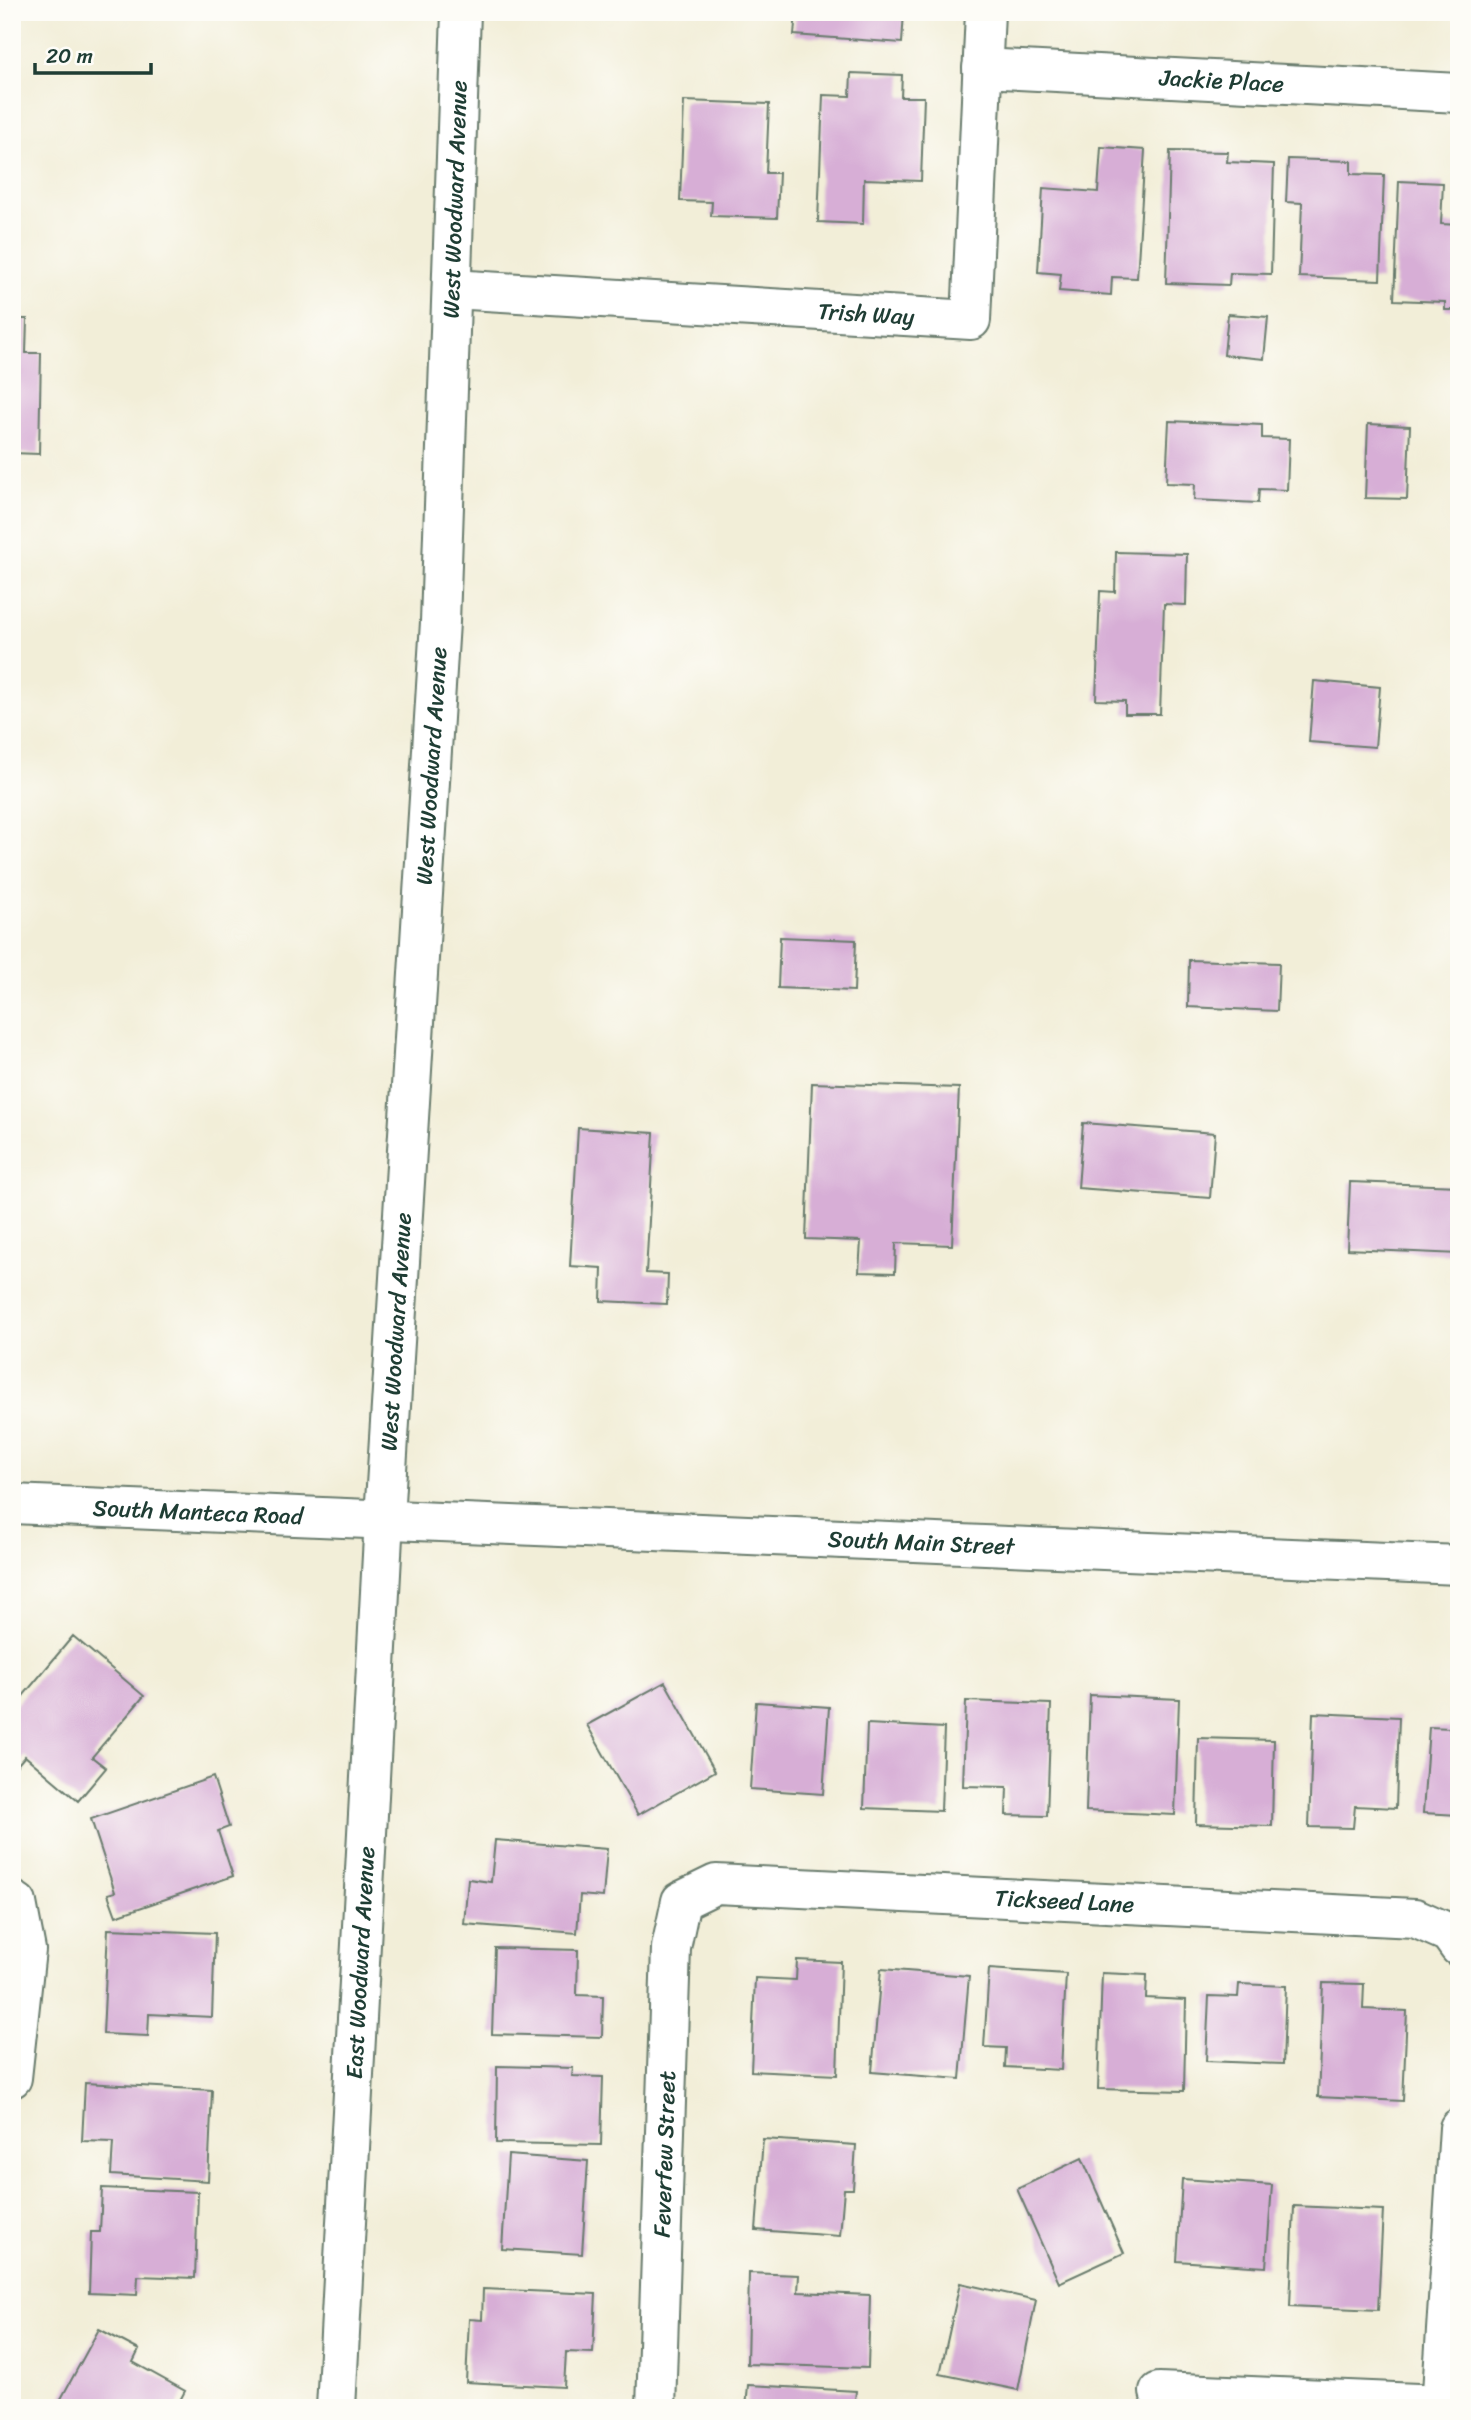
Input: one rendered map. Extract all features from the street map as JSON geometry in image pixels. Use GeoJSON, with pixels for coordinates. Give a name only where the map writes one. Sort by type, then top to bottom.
{"type":"FeatureCollection","features":[{"type":"Feature","properties":{"kind":"street","name":"West Woodward Avenue"},"geometry":{"type":"LineString","coordinates":[[384,1518],[440,622],[461,12]]}},
{"type":"Feature","properties":{"kind":"street","name":"Trish Way"},"geometry":{"type":"LineString","coordinates":[[452,289],[971,320],[985,12]]}},
{"type":"Feature","properties":{"kind":"street","name":"Jackie Place"},"geometry":{"type":"LineString","coordinates":[[982,68],[1459,93]]}},
{"type":"Feature","properties":{"kind":"street","name":"South Manteca Road"},"geometry":{"type":"LineString","coordinates":[[12,1504],[384,1518]]}},
{"type":"Feature","properties":{"kind":"street","name":"South Main Street"},"geometry":{"type":"LineString","coordinates":[[384,1518],[1459,1565]]}},
{"type":"Feature","properties":{"kind":"street","name":"East Woodward Avenue"},"geometry":{"type":"LineString","coordinates":[[337,2408],[384,1518]]}},
{"type":"Feature","properties":{"kind":"street","name":"Tickseed Lane"},"geometry":{"type":"LineString","coordinates":[[681,1901],[716,1884],[1416,1918],[1454,1940]]}},
{"type":"Feature","properties":{"kind":"street"},"geometry":{"type":"LineString","coordinates":[[12,1900],[17,1903],[26,1951],[12,2078]]}},
{"type":"Feature","properties":{"kind":"street","name":"Feverfew Street"},"geometry":{"type":"LineString","coordinates":[[656,2408],[671,1948],[681,1901]]}},
{"type":"Feature","properties":{"kind":"street"},"geometry":{"type":"LineString","coordinates":[[1159,2392],[1441,2406],[1459,2128]]}},
{"type":"Feature","properties":{"kind":"building"},"geometry":{"type":"Polygon","coordinates":[[[796,12],[904,12],[902,43],[794,35],[796,12]]]}},
{"type":"Feature","properties":{"kind":"building"},"geometry":{"type":"Polygon","coordinates":[[[851,73],[902,75],[901,97],[924,97],[921,181],[864,179],[863,224],[818,222],[823,95],[850,96],[851,73]]]}},
{"type":"Feature","properties":{"kind":"building"},"geometry":{"type":"Polygon","coordinates":[[[684,101],[769,104],[766,173],[779,173],[777,218],[711,216],[712,202],[680,201],[684,101]]]}},
{"type":"Feature","properties":{"kind":"building"},"geometry":{"type":"Polygon","coordinates":[[[1101,147],[1145,150],[1137,278],[1112,277],[1111,295],[1059,291],[1061,274],[1038,272],[1043,188],[1098,192],[1101,147]]]}},
{"type":"Feature","properties":{"kind":"building"},"geometry":{"type":"Polygon","coordinates":[[[1170,151],[1228,152],[1227,162],[1274,164],[1271,274],[1230,273],[1229,285],[1166,283],[1170,151]]]}},
{"type":"Feature","properties":{"kind":"building"},"geometry":{"type":"Polygon","coordinates":[[[1288,159],[1351,161],[1351,174],[1384,175],[1380,280],[1299,277],[1302,203],[1286,202],[1288,159]]]}},
{"type":"Feature","properties":{"kind":"building"},"geometry":{"type":"Polygon","coordinates":[[[1399,181],[1443,183],[1441,224],[1459,225],[1459,310],[1445,310],[1445,302],[1394,300],[1399,181]]]}},
{"type":"Feature","properties":{"kind":"building"},"geometry":{"type":"Polygon","coordinates":[[[1228,314],[1268,317],[1264,359],[1224,355],[1228,314]]]}},
{"type":"Feature","properties":{"kind":"building"},"geometry":{"type":"Polygon","coordinates":[[[12,319],[27,319],[26,353],[41,353],[39,454],[12,453],[12,319]]]}},
{"type":"Feature","properties":{"kind":"building"},"geometry":{"type":"Polygon","coordinates":[[[1169,421],[1262,425],[1262,438],[1289,439],[1287,490],[1259,489],[1258,503],[1194,500],[1195,484],[1166,483],[1169,421]]]}},
{"type":"Feature","properties":{"kind":"building"},"geometry":{"type":"Polygon","coordinates":[[[1368,424],[1410,426],[1407,499],[1365,498],[1368,424]]]}},
{"type":"Feature","properties":{"kind":"building"},"geometry":{"type":"Polygon","coordinates":[[[1116,552],[1187,554],[1186,605],[1164,604],[1160,714],[1125,714],[1125,701],[1096,700],[1100,591],[1115,592],[1116,552]]]}},
{"type":"Feature","properties":{"kind":"building"},"geometry":{"type":"Polygon","coordinates":[[[1314,681],[1380,687],[1375,747],[1309,742],[1314,681]]]}},
{"type":"Feature","properties":{"kind":"building"},"geometry":{"type":"Polygon","coordinates":[[[780,937],[856,940],[854,991],[778,988],[780,937]]]}},
{"type":"Feature","properties":{"kind":"building"},"geometry":{"type":"Polygon","coordinates":[[[1189,960],[1279,963],[1277,1011],[1188,1007],[1189,960]]]}},
{"type":"Feature","properties":{"kind":"building"},"geometry":{"type":"Polygon","coordinates":[[[812,1083],[959,1088],[952,1245],[896,1243],[895,1273],[859,1272],[861,1241],[806,1239],[812,1083]]]}},
{"type":"Feature","properties":{"kind":"building"},"geometry":{"type":"Polygon","coordinates":[[[1083,1123],[1215,1133],[1210,1198],[1078,1188],[1083,1123]]]}},
{"type":"Feature","properties":{"kind":"building"},"geometry":{"type":"Polygon","coordinates":[[[578,1128],[654,1133],[646,1273],[668,1274],[667,1304],[601,1301],[602,1268],[570,1266],[578,1128]]]}},
{"type":"Feature","properties":{"kind":"building"},"geometry":{"type":"Polygon","coordinates":[[[1350,1182],[1459,1186],[1459,1254],[1347,1249],[1350,1182]]]}},
{"type":"Feature","properties":{"kind":"building"},"geometry":{"type":"Polygon","coordinates":[[[73,1636],[144,1696],[92,1757],[106,1768],[78,1801],[25,1756],[12,1771],[12,1709],[73,1636]]]}},
{"type":"Feature","properties":{"kind":"building"},"geometry":{"type":"Polygon","coordinates":[[[665,1682],[715,1771],[638,1815],[587,1725],[665,1682]]]}},
{"type":"Feature","properties":{"kind":"building"},"geometry":{"type":"Polygon","coordinates":[[[1090,1695],[1179,1699],[1175,1815],[1086,1811],[1090,1695]]]}},
{"type":"Feature","properties":{"kind":"building"},"geometry":{"type":"Polygon","coordinates":[[[966,1701],[1051,1704],[1047,1816],[1006,1815],[1007,1787],[963,1786],[966,1701]]]}},
{"type":"Feature","properties":{"kind":"building"},"geometry":{"type":"Polygon","coordinates":[[[756,1702],[829,1707],[823,1794],[750,1789],[756,1702]]]}},
{"type":"Feature","properties":{"kind":"building"},"geometry":{"type":"Polygon","coordinates":[[[1452,1706],[1459,1706],[1459,1815],[1423,1813],[1429,1727],[1450,1728],[1452,1706]]]}},
{"type":"Feature","properties":{"kind":"building"},"geometry":{"type":"Polygon","coordinates":[[[1313,1713],[1399,1717],[1396,1808],[1355,1806],[1353,1828],[1309,1827],[1313,1713]]]}},
{"type":"Feature","properties":{"kind":"building"},"geometry":{"type":"Polygon","coordinates":[[[867,1724],[944,1728],[941,1811],[864,1808],[867,1724]]]}},
{"type":"Feature","properties":{"kind":"building"},"geometry":{"type":"Polygon","coordinates":[[[1198,1738],[1274,1740],[1272,1826],[1196,1824],[1198,1738]]]}},
{"type":"Feature","properties":{"kind":"building"},"geometry":{"type":"Polygon","coordinates":[[[213,1777],[229,1827],[218,1831],[233,1876],[116,1916],[108,1894],[115,1892],[91,1819],[213,1777]]]}},
{"type":"Feature","properties":{"kind":"building"},"geometry":{"type":"Polygon","coordinates":[[[495,1840],[607,1849],[603,1897],[580,1895],[577,1933],[464,1924],[468,1879],[491,1882],[495,1840]]]}},
{"type":"Feature","properties":{"kind":"building"},"geometry":{"type":"Polygon","coordinates":[[[108,1929],[215,1933],[212,2017],[149,2014],[148,2036],[103,2034],[108,1929]]]}},
{"type":"Feature","properties":{"kind":"building"},"geometry":{"type":"Polygon","coordinates":[[[495,1948],[578,1950],[577,1995],[603,1996],[602,2037],[492,2034],[495,1948]]]}},
{"type":"Feature","properties":{"kind":"building"},"geometry":{"type":"Polygon","coordinates":[[[797,1960],[841,1962],[837,2075],[751,2071],[755,1978],[796,1980],[797,1960]]]}},
{"type":"Feature","properties":{"kind":"building"},"geometry":{"type":"Polygon","coordinates":[[[881,1969],[969,1976],[960,2079],[872,2072],[881,1969]]]}},
{"type":"Feature","properties":{"kind":"building"},"geometry":{"type":"Polygon","coordinates":[[[989,1969],[1066,1974],[1061,2070],[1005,2067],[1006,2048],[984,2047],[989,1969]]]}},
{"type":"Feature","properties":{"kind":"building"},"geometry":{"type":"Polygon","coordinates":[[[1102,1973],[1147,1975],[1146,1998],[1186,2000],[1184,2091],[1098,2089],[1102,1973]]]}},
{"type":"Feature","properties":{"kind":"building"},"geometry":{"type":"Polygon","coordinates":[[[1323,1983],[1364,1984],[1363,2009],[1407,2011],[1403,2101],[1318,2097],[1323,1983]]]}},
{"type":"Feature","properties":{"kind":"building"},"geometry":{"type":"Polygon","coordinates":[[[1239,1984],[1286,1986],[1283,2064],[1206,2061],[1209,1996],[1238,1997],[1239,1984]]]}},
{"type":"Feature","properties":{"kind":"building"},"geometry":{"type":"Polygon","coordinates":[[[497,2066],[573,2068],[572,2076],[603,2077],[601,2145],[496,2143],[497,2066]]]}},
{"type":"Feature","properties":{"kind":"building"},"geometry":{"type":"Polygon","coordinates":[[[85,2083],[212,2090],[208,2181],[111,2175],[113,2142],[82,2141],[85,2083]]]}},
{"type":"Feature","properties":{"kind":"building"},"geometry":{"type":"Polygon","coordinates":[[[763,2139],[856,2145],[853,2189],[844,2189],[840,2236],[756,2230],[763,2139]]]}},
{"type":"Feature","properties":{"kind":"building"},"geometry":{"type":"Polygon","coordinates":[[[508,2155],[588,2161],[582,2254],[502,2249],[508,2155]]]}},
{"type":"Feature","properties":{"kind":"building"},"geometry":{"type":"Polygon","coordinates":[[[1082,2158],[1124,2253],[1059,2283],[1017,2189],[1082,2158]]]}},
{"type":"Feature","properties":{"kind":"building"},"geometry":{"type":"Polygon","coordinates":[[[1182,2179],[1272,2185],[1266,2267],[1177,2261],[1182,2179]]]}},
{"type":"Feature","properties":{"kind":"building"},"geometry":{"type":"Polygon","coordinates":[[[102,2188],[198,2192],[195,2278],[138,2276],[137,2295],[89,2293],[91,2232],[100,2232],[102,2188]]]}},
{"type":"Feature","properties":{"kind":"building"},"geometry":{"type":"Polygon","coordinates":[[[1294,2206],[1383,2210],[1378,2310],[1290,2306],[1294,2206]]]}},
{"type":"Feature","properties":{"kind":"building"},"geometry":{"type":"Polygon","coordinates":[[[749,2273],[799,2275],[798,2292],[870,2295],[868,2368],[747,2364],[749,2273]]]}},
{"type":"Feature","properties":{"kind":"building"},"geometry":{"type":"Polygon","coordinates":[[[960,2283],[1036,2300],[1018,2390],[940,2374],[960,2283]]]}},
{"type":"Feature","properties":{"kind":"building"},"geometry":{"type":"Polygon","coordinates":[[[483,2289],[596,2294],[593,2353],[566,2352],[564,2387],[466,2382],[469,2319],[482,2320],[483,2289]]]}},
{"type":"Feature","properties":{"kind":"building"},"geometry":{"type":"Polygon","coordinates":[[[99,2329],[139,2350],[133,2362],[185,2391],[176,2408],[56,2408],[99,2329]]]}},
{"type":"Feature","properties":{"kind":"building"},"geometry":{"type":"Polygon","coordinates":[[[748,2385],[856,2391],[854,2408],[746,2408],[748,2385]]]}},
{"type":"Feature","properties":{"kind":"building"},"geometry":{"type":"Polygon","coordinates":[[[469,2404],[531,2405],[531,2408],[469,2408],[469,2404]]]}}]}
